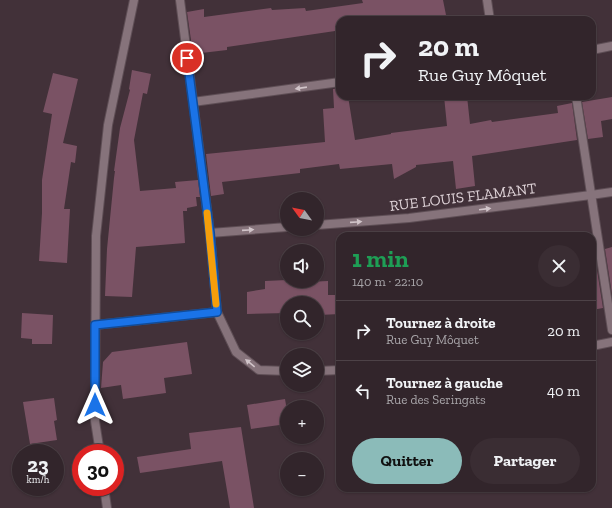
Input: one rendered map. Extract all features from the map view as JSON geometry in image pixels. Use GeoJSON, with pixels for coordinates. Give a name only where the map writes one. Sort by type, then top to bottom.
{"type":"FeatureCollection","features":[{"type":"Feature","properties":{"kind":"street"},"geometry":{"type":"LineString","coordinates":[[99,444],[95,421],[96,236],[108,126],[134,0]]}},
{"type":"Feature","properties":{"kind":"street"},"geometry":{"type":"LineString","coordinates":[[180,0],[210,233],[217,312],[236,352],[259,370],[280,370]]}},
{"type":"Feature","properties":{"kind":"street"},"geometry":{"type":"LineString","coordinates":[[487,0],[489,16]]}},
{"type":"Feature","properties":{"kind":"street"},"geometry":{"type":"LineString","coordinates":[[596,49],[612,46]]}},
{"type":"Feature","properties":{"kind":"street"},"geometry":{"type":"LineString","coordinates":[[193,102],[336,83]]}},
{"type":"Feature","properties":{"kind":"street"},"geometry":{"type":"LineString","coordinates":[[577,100],[612,330]]}},
{"type":"Feature","properties":{"kind":"street","name":"RUE LOUIS FLAMANT"},"geometry":{"type":"LineString","coordinates":[[324,224],[409,218],[612,192]]}},
{"type":"Feature","properties":{"kind":"street"},"geometry":{"type":"LineString","coordinates":[[210,233],[280,228]]}},
{"type":"Feature","properties":{"kind":"street"},"geometry":{"type":"LineString","coordinates":[[95,325],[217,312]]}},
{"type":"Feature","properties":{"kind":"street"},"geometry":{"type":"LineString","coordinates":[[596,345],[612,342]]}},
{"type":"Feature","properties":{"kind":"street"},"geometry":{"type":"LineString","coordinates":[[324,371],[336,370]]}},
{"type":"Feature","properties":{"kind":"street"},"geometry":{"type":"LineString","coordinates":[[105,496],[107,508]]}},
{"type":"Feature","properties":{"kind":"building"},"geometry":{"type":"Polygon","coordinates":[[[362,0],[443,0],[446,15],[336,16],[335,31],[227,47],[227,50],[193,54],[187,12],[204,9],[204,17],[271,8],[272,10],[305,8],[306,11],[363,3],[362,0]]]}},
{"type":"Feature","properties":{"kind":"building"},"geometry":{"type":"Polygon","coordinates":[[[132,70],[151,74],[147,94],[143,93],[134,140],[140,191],[176,188],[175,182],[198,180],[200,197],[196,197],[197,206],[187,208],[187,211],[183,211],[185,243],[136,247],[132,297],[105,296],[107,249],[114,171],[120,128],[130,90],[132,70]]]}},
{"type":"Feature","properties":{"kind":"building"},"geometry":{"type":"Polygon","coordinates":[[[53,73],[78,79],[63,143],[77,146],[75,163],[71,162],[64,209],[70,209],[67,263],[39,261],[42,213],[42,180],[52,114],[43,112],[53,73]]]}},
{"type":"Feature","properties":{"kind":"building"},"geometry":{"type":"Polygon","coordinates":[[[333,89],[336,89],[336,100],[349,100],[355,140],[391,133],[447,126],[444,100],[467,100],[470,124],[491,120],[492,122],[558,113],[557,106],[572,103],[577,140],[472,156],[475,186],[456,189],[453,161],[416,165],[416,167],[394,179],[392,164],[340,169],[339,164],[300,169],[300,173],[222,182],[224,194],[211,196],[206,154],[325,142],[323,109],[334,108],[333,89]]]}},
{"type":"Feature","properties":{"kind":"building"},"geometry":{"type":"Polygon","coordinates":[[[612,97],[612,119],[601,121],[603,137],[588,139],[582,102],[612,97]]]}},
{"type":"Feature","properties":{"kind":"building"},"geometry":{"type":"Polygon","coordinates":[[[612,247],[612,294],[605,249],[612,247]]]}},
{"type":"Feature","properties":{"kind":"building"},"geometry":{"type":"Polygon","coordinates":[[[596,264],[603,308],[596,309],[596,264]]]}},
{"type":"Feature","properties":{"kind":"building"},"geometry":{"type":"Polygon","coordinates":[[[280,280],[280,288],[324,288],[324,281],[328,281],[328,295],[336,295],[336,314],[324,315],[324,296],[280,296],[280,313],[247,314],[247,292],[265,289],[265,281],[280,280]]]}},
{"type":"Feature","properties":{"kind":"building"},"geometry":{"type":"Polygon","coordinates":[[[22,313],[53,315],[52,344],[32,344],[32,339],[21,338],[22,313]]]}},
{"type":"Feature","properties":{"kind":"building"},"geometry":{"type":"Polygon","coordinates":[[[187,342],[192,374],[164,378],[166,393],[123,399],[121,385],[101,388],[103,362],[112,352],[187,342]]]}},
{"type":"Feature","properties":{"kind":"building"},"geometry":{"type":"Polygon","coordinates":[[[54,398],[57,420],[54,421],[57,440],[30,444],[23,402],[54,398]]]}},
{"type":"Feature","properties":{"kind":"building"},"geometry":{"type":"Polygon","coordinates":[[[285,399],[280,400],[280,425],[251,429],[247,405],[285,399]]]}},
{"type":"Feature","properties":{"kind":"building"},"geometry":{"type":"Polygon","coordinates":[[[241,427],[254,508],[230,508],[222,461],[140,473],[137,457],[191,449],[189,433],[241,427]]]}},
{"type":"Feature","properties":{"kind":"slow traffic"},"geometry":{"type":"LineString","coordinates":[[207,213],[216,304]]}},
{"type":"Feature","properties":{"kind":"route"},"geometry":{"type":"LineString","coordinates":[[95,405],[95,325],[217,312],[210,233],[187,58]]}}]}
